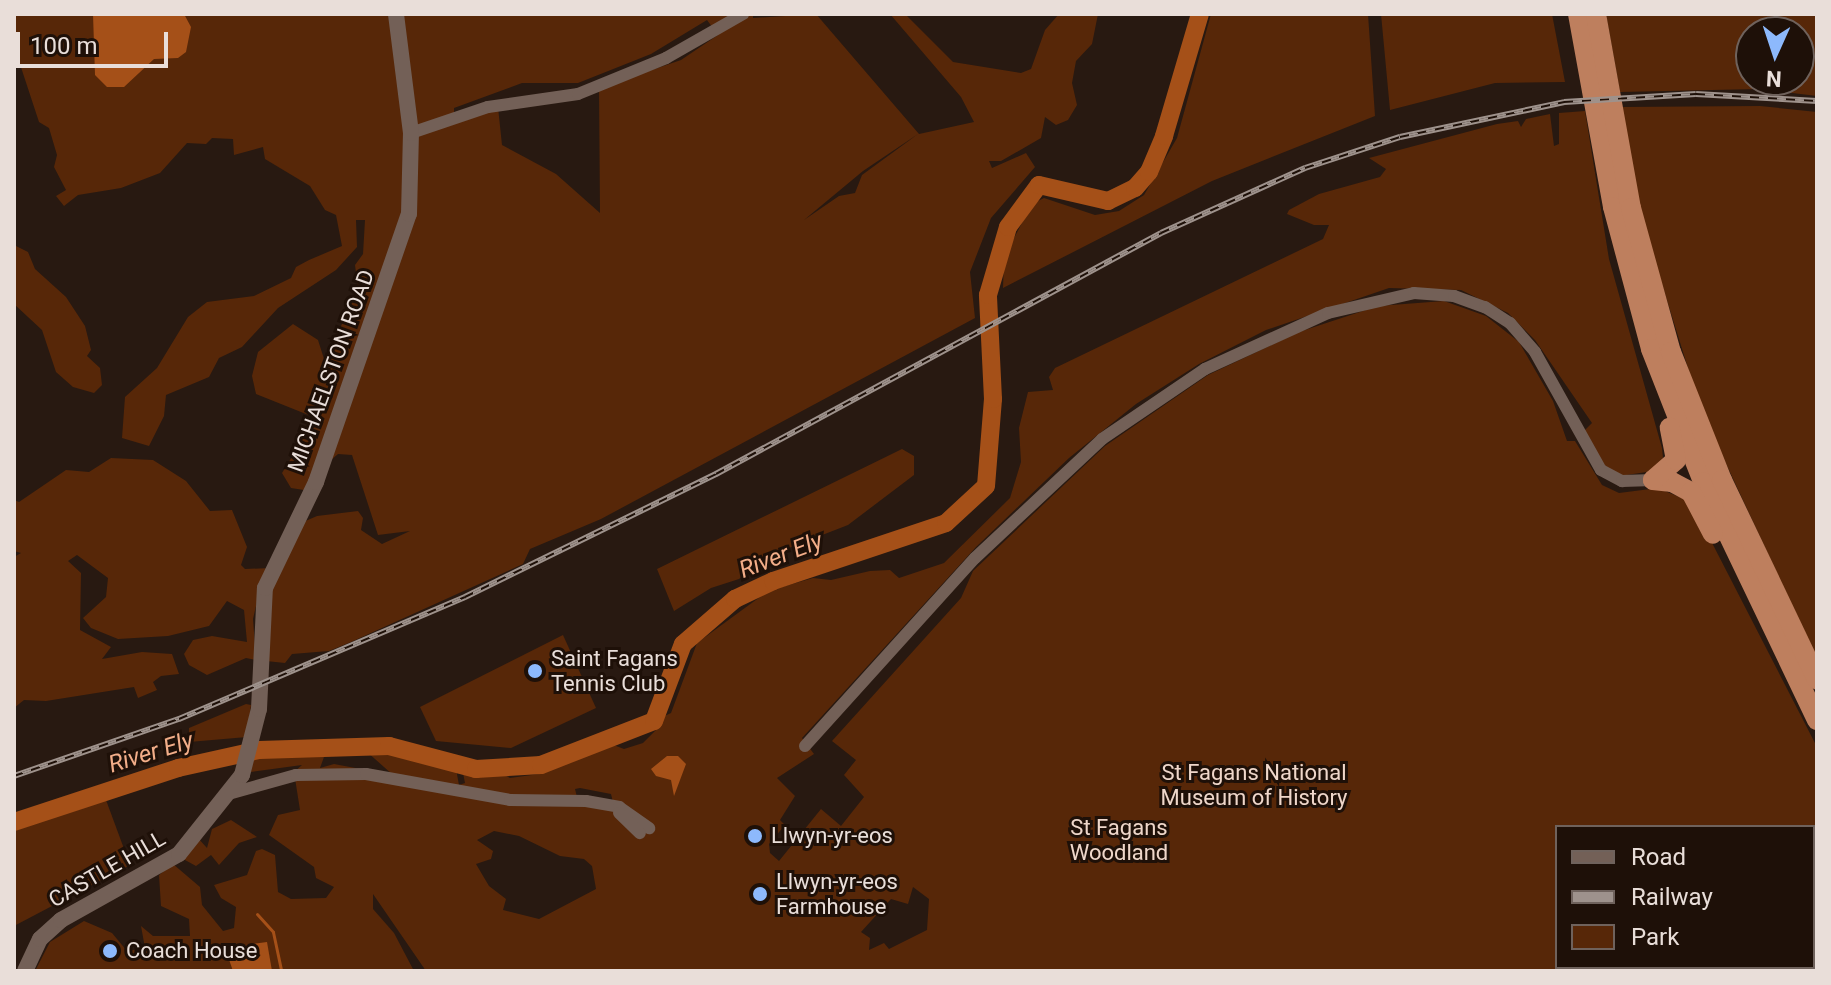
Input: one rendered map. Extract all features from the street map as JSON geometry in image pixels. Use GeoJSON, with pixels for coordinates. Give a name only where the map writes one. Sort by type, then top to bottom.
{"type":"FeatureCollection","features":[{"type":"Feature","properties":{"kind":"highway"},"geometry":{"type":"LineString","coordinates":[[1578,14],[1596,65],[1652,289],[1685,391],[1817,679]]}},
{"type":"Feature","properties":{"kind":"highway"},"geometry":{"type":"LineString","coordinates":[[1596,14],[1600,142],[1633,320],[1677,452],[1673,465],[1653,480]]}},
{"type":"Feature","properties":{"kind":"highway"},"geometry":{"type":"LineString","coordinates":[[1613,207],[1635,297],[1675,414],[1817,720]]}},
{"type":"Feature","properties":{"kind":"highway"},"geometry":{"type":"LineString","coordinates":[[1653,480],[1672,482],[1691,492],[1817,732]]}},
{"type":"Feature","properties":{"kind":"street","name":"MICHAELSTON ROAD"},"geometry":{"type":"LineString","coordinates":[[243,770],[254,736],[265,588],[316,482],[399,245],[411,201],[411,133],[396,14]]}},
{"type":"Feature","properties":{"kind":"street"},"geometry":{"type":"LineString","coordinates":[[411,133],[488,107],[578,94],[666,58],[743,14]]}},
{"type":"Feature","properties":{"kind":"street"},"geometry":{"type":"LineString","coordinates":[[805,746],[975,558],[1102,439],[1216,363],[1328,313],[1414,293],[1454,296],[1485,307],[1510,323],[1535,352],[1601,470],[1622,481],[1653,480]]}},
{"type":"Feature","properties":{"kind":"street","name":"CASTLE HILL"},"geometry":{"type":"LineString","coordinates":[[25,971],[46,932],[166,865],[232,793],[243,770]]}},
{"type":"Feature","properties":{"kind":"street"},"geometry":{"type":"LineString","coordinates":[[232,793],[296,775],[343,773],[418,780],[510,800],[576,799],[635,814],[644,831]]}},
{"type":"Feature","properties":{"kind":"green space"},"geometry":{"type":"Polygon","coordinates":[[[14,14],[753,14],[753,18],[816,14],[919,134],[974,122],[961,97],[890,14],[905,14],[953,62],[1021,73],[1031,69],[1045,30],[1059,14],[1098,14],[1092,44],[1076,61],[1072,83],[1077,105],[1068,120],[1056,125],[1045,117],[1041,138],[1001,161],[989,161],[992,168],[1026,153],[1035,167],[991,218],[970,272],[975,318],[601,519],[530,549],[523,564],[351,642],[329,651],[292,654],[285,663],[266,661],[259,593],[253,619],[256,660],[246,658],[207,675],[189,665],[184,654],[193,640],[212,636],[247,642],[244,610],[227,601],[209,626],[168,636],[118,639],[91,628],[83,618],[106,597],[108,578],[77,555],[68,561],[81,573],[80,630],[111,647],[102,659],[142,652],[172,654],[179,674],[161,676],[153,682],[157,690],[138,698],[134,687],[46,701],[24,700],[14,708],[14,557],[21,553],[14,551],[14,500],[19,502],[66,470],[89,472],[111,458],[153,460],[186,481],[210,511],[232,510],[247,547],[241,565],[245,569],[271,568],[301,523],[317,516],[358,511],[363,518],[361,530],[382,544],[410,531],[378,535],[352,455],[338,454],[330,461],[317,492],[291,488],[282,473],[316,418],[256,394],[252,376],[258,352],[293,324],[318,340],[325,362],[358,288],[355,265],[363,254],[365,220],[356,220],[357,247],[336,270],[278,308],[242,347],[219,358],[209,377],[166,395],[164,416],[149,446],[122,438],[125,397],[157,368],[188,317],[207,302],[254,296],[291,278],[296,267],[342,246],[336,215],[325,210],[310,186],[265,159],[263,147],[234,155],[233,139],[212,138],[206,144],[187,143],[160,173],[121,188],[78,195],[64,206],[56,196],[66,190],[54,167],[57,155],[49,128],[39,122],[14,46],[14,14]],[[707,20],[651,54],[578,83],[522,83],[454,108],[454,114],[498,107],[502,145],[556,174],[600,213],[599,88],[681,60],[718,35],[707,20]],[[918,134],[863,171],[804,220],[839,196],[855,193],[862,175],[918,134]]]}},
{"type":"Feature","properties":{"kind":"green space"},"geometry":{"type":"Polygon","coordinates":[[[1211,14],[1368,14],[1375,116],[1212,181],[1003,288],[1004,257],[1032,204],[1044,198],[1095,215],[1119,211],[1144,195],[1177,138],[1211,14]]]}},
{"type":"Feature","properties":{"kind":"green space"},"geometry":{"type":"Polygon","coordinates":[[[1381,14],[1552,14],[1565,82],[1495,83],[1390,110],[1381,14]]]}},
{"type":"Feature","properties":{"kind":"green space"},"geometry":{"type":"Polygon","coordinates":[[[1606,14],[1817,14],[1817,96],[1815,16],[1735,16],[1735,90],[1620,92],[1606,14]]]}},
{"type":"Feature","properties":{"kind":"green space"},"geometry":{"type":"Polygon","coordinates":[[[1760,106],[1817,112],[1817,659],[1701,410],[1639,210],[1622,107],[1760,106]]]}},
{"type":"Feature","properties":{"kind":"green space"},"geometry":{"type":"Polygon","coordinates":[[[1585,111],[1609,259],[1662,448],[1663,458],[1653,471],[1620,476],[1603,467],[1584,431],[1592,423],[1535,340],[1508,313],[1461,290],[1389,288],[1266,330],[1199,364],[1136,404],[1069,458],[976,547],[802,738],[814,754],[777,778],[795,796],[780,820],[785,825],[769,844],[770,853],[779,861],[821,809],[841,826],[864,797],[844,775],[856,760],[832,741],[961,598],[973,571],[1105,446],[1208,375],[1299,332],[1378,306],[1444,301],[1486,316],[1519,342],[1553,401],[1567,441],[1575,441],[1602,485],[1619,493],[1658,488],[1691,502],[1817,747],[1817,971],[426,971],[373,894],[373,909],[394,933],[414,971],[35,971],[50,942],[84,921],[112,933],[127,951],[145,948],[141,926],[153,936],[190,936],[189,919],[161,906],[159,875],[173,864],[200,887],[202,905],[223,931],[234,928],[236,907],[221,898],[214,885],[247,875],[256,851],[262,849],[275,855],[278,892],[291,899],[326,898],[334,887],[316,878],[314,867],[269,835],[278,815],[300,810],[294,772],[302,765],[251,772],[246,768],[258,755],[319,748],[324,757],[320,768],[334,764],[393,775],[366,751],[376,744],[397,744],[410,747],[417,757],[435,754],[443,769],[456,769],[459,785],[465,783],[462,768],[473,766],[478,776],[490,767],[510,778],[539,774],[554,768],[557,755],[570,763],[593,748],[611,744],[624,749],[643,743],[660,726],[658,719],[671,713],[697,643],[768,591],[813,578],[831,580],[870,571],[890,570],[899,578],[944,563],[1010,498],[1021,462],[1019,428],[1028,392],[1053,390],[1049,377],[1055,368],[1323,239],[1329,225],[1314,225],[1287,214],[1289,210],[1319,194],[1380,177],[1386,169],[1369,158],[1497,124],[1518,121],[1521,127],[1526,119],[1550,114],[1554,146],[1559,144],[1559,113],[1585,111]],[[575,789],[578,801],[613,802],[611,794],[575,789]],[[494,831],[477,840],[493,851],[491,859],[476,864],[489,886],[506,899],[503,910],[539,919],[596,889],[592,866],[584,859],[560,856],[519,836],[494,831]],[[913,887],[908,904],[891,899],[861,932],[870,938],[869,950],[884,943],[889,949],[927,930],[929,899],[913,887]]]}},
{"type":"Feature","properties":{"kind":"green space"},"geometry":{"type":"Polygon","coordinates":[[[14,245],[28,252],[35,269],[66,297],[85,326],[91,350],[87,356],[100,368],[102,385],[94,393],[73,387],[56,372],[42,330],[14,304],[14,245]]]}},
{"type":"Feature","properties":{"kind":"green space"},"geometry":{"type":"Polygon","coordinates":[[[902,449],[914,456],[914,475],[848,525],[763,558],[739,579],[711,588],[674,611],[657,569],[902,449]]]}},
{"type":"Feature","properties":{"kind":"green space","name":"Saint Fagans Tennis Club"},"geometry":{"type":"Polygon","coordinates":[[[563,635],[596,708],[511,748],[436,741],[420,707],[563,635]]]}},
{"type":"Feature","properties":{"kind":"green space"},"geometry":{"type":"Polygon","coordinates":[[[246,704],[251,705],[247,737],[189,742],[189,728],[246,704]]]}},
{"type":"Feature","properties":{"kind":"green space"},"geometry":{"type":"Polygon","coordinates":[[[106,800],[130,865],[14,926],[14,828],[106,800]]]}},
{"type":"Feature","properties":{"kind":"green space"},"geometry":{"type":"Polygon","coordinates":[[[231,820],[257,837],[239,843],[219,865],[211,855],[196,866],[185,860],[182,853],[197,837],[207,848],[212,829],[231,820]]]}},
{"type":"Feature","properties":{"kind":"shaded area"},"geometry":{"type":"Polygon","coordinates":[[[93,14],[184,14],[191,27],[186,52],[178,58],[154,59],[124,87],[107,87],[95,75],[93,14]]]}},
{"type":"Feature","properties":{"kind":"shaded area"},"geometry":{"type":"Polygon","coordinates":[[[667,756],[678,756],[686,764],[674,796],[671,780],[656,776],[651,769],[667,756]]]}},
{"type":"Feature","properties":{"kind":"shaded area"},"geometry":{"type":"Polygon","coordinates":[[[267,942],[272,971],[233,971],[225,948],[267,942]]]}},
{"type":"Feature","properties":{"kind":"waterway","name":"River Ely"},"geometry":{"type":"LineString","coordinates":[[14,822],[178,768],[259,750],[389,746],[476,769],[541,765],[654,721],[683,644],[735,599],[773,581],[946,523],[986,486],[993,399],[988,295],[1008,227],[1039,185],[1108,201],[1135,188],[1149,172],[1164,136],[1200,14]]}},
{"type":"Feature","properties":{"kind":"waterway"},"geometry":{"type":"LineString","coordinates":[[257,914],[273,932],[281,971]]}},
{"type":"Feature","properties":{"kind":"railway"},"geometry":{"type":"LineString","coordinates":[[14,776],[179,719],[465,597],[716,474],[1161,233],[1305,168],[1400,137],[1564,102],[1696,94],[1817,101]]}},
{"type":"Feature","properties":{"kind":"place","name":"Saint Fagans Tennis Club"},"geometry":{"type":"Point","coordinates":[535,671]}},
{"type":"Feature","properties":{"kind":"place","name":"Llwyn-yr-eos"},"geometry":{"type":"Point","coordinates":[755,836]}},
{"type":"Feature","properties":{"kind":"place","name":"Llwyn-yr-eos Farmhouse"},"geometry":{"type":"Point","coordinates":[760,894]}},
{"type":"Feature","properties":{"kind":"place","name":"Coach House"},"geometry":{"type":"Point","coordinates":[110,951]}},
{"type":"Feature","properties":{"kind":"park label","name":"St Fagans National Museum of History"},"geometry":{"type":"Point","coordinates":[1254,784]}},
{"type":"Feature","properties":{"kind":"park label","name":"St Fagans Woodland"},"geometry":{"type":"Point","coordinates":[1119,840]}}]}
